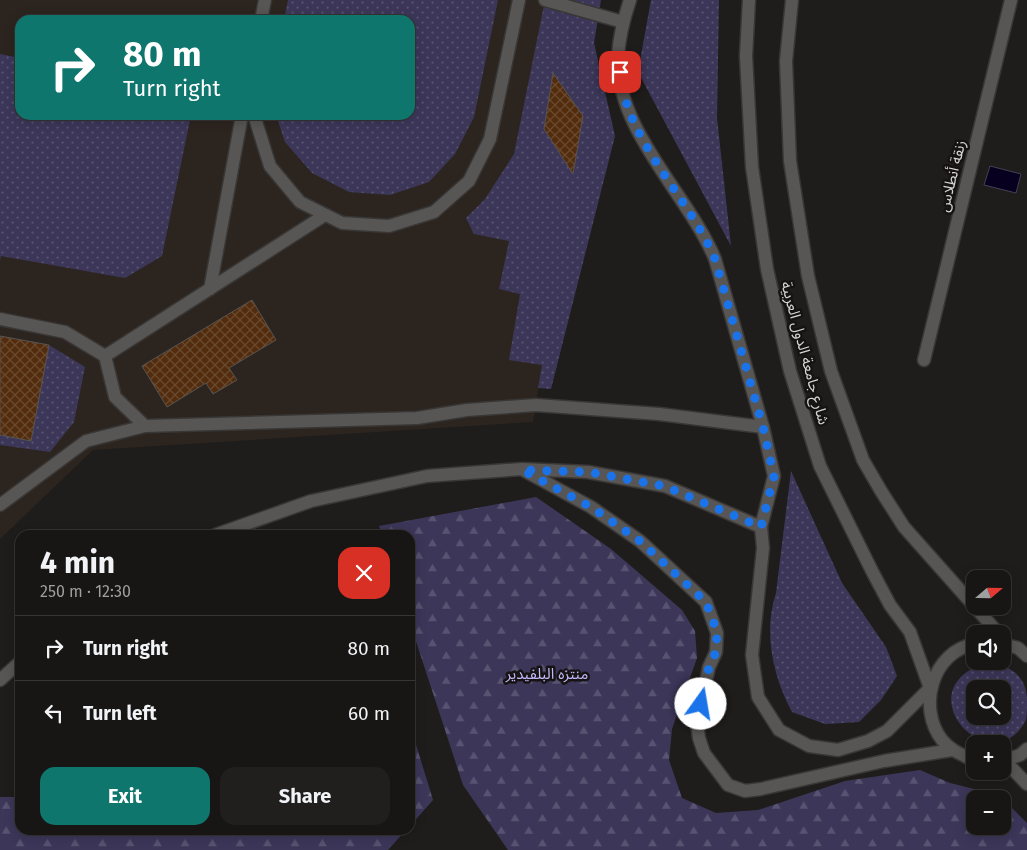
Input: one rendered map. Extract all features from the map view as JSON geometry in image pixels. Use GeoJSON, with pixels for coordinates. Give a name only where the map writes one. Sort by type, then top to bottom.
{"type":"FeatureCollection","features":[{"type":"Feature","properties":{"kind":"street"},"geometry":{"type":"LineString","coordinates":[[262,15],[265,0]]}},
{"type":"Feature","properties":{"kind":"street"},"geometry":{"type":"LineString","coordinates":[[256,120],[270,166],[300,202],[342,223],[389,226],[434,212],[469,181],[490,139],[519,0]]}},
{"type":"Feature","properties":{"kind":"street"},"geometry":{"type":"LineString","coordinates":[[545,0],[623,22]]}},
{"type":"Feature","properties":{"kind":"street"},"geometry":{"type":"LineString","coordinates":[[630,0],[623,22],[618,56],[621,88],[640,133],[706,238],[715,259],[763,427],[774,476],[761,527],[763,548],[752,655],[758,697],[779,730],[809,746],[838,750],[868,741],[887,731],[930,688]]}},
{"type":"Feature","properties":{"kind":"street","name":"شارع جامعة الدول العربية"},"geometry":{"type":"LineString","coordinates":[[749,0],[746,56],[752,168],[766,269],[790,371],[820,466],[890,605],[910,632],[930,688]]}},
{"type":"Feature","properties":{"kind":"street","name":"شارع جامعة الدول العربية"},"geometry":{"type":"LineString","coordinates":[[792,0],[786,61],[790,161],[808,276],[831,371],[862,460],[885,498],[904,527],[991,625]]}},
{"type":"Feature","properties":{"kind":"street","name":"زنقة أنطلاس"},"geometry":{"type":"LineString","coordinates":[[924,360],[1011,0]]}},
{"type":"Feature","properties":{"kind":"street"},"geometry":{"type":"LineString","coordinates":[[210,289],[241,120]]}},
{"type":"Feature","properties":{"kind":"street"},"geometry":{"type":"LineString","coordinates":[[105,356],[325,214]]}},
{"type":"Feature","properties":{"kind":"street"},"geometry":{"type":"LineString","coordinates":[[0,319],[65,332],[105,356],[115,396],[145,426]]}},
{"type":"Feature","properties":{"kind":"street"},"geometry":{"type":"LineString","coordinates":[[0,505],[86,440],[145,426],[417,418],[467,410],[536,405],[659,414],[763,427]]}},
{"type":"Feature","properties":{"kind":"street"},"geometry":{"type":"LineString","coordinates":[[229,530],[311,501],[417,478],[522,470],[588,472],[664,486],[761,527]]}},
{"type":"Feature","properties":{"kind":"street"},"geometry":{"type":"LineString","coordinates":[[522,470],[591,507],[640,541],[706,602],[717,632],[716,652],[709,667],[697,723],[704,753],[728,785],[745,791],[761,789],[884,761],[952,750]]}},
{"type":"Feature","properties":{"kind":"street"},"geometry":{"type":"LineString","coordinates":[[1011,646],[1027,656]]}},
{"type":"Feature","properties":{"kind":"street","name":"شارع جامعة الدول العربية"},"geometry":{"type":"LineString","coordinates":[[966,648],[952,654],[938,670],[930,688],[929,709],[935,728],[942,740],[952,750],[966,756]]}},
{"type":"Feature","properties":{"kind":"street"},"geometry":{"type":"LineString","coordinates":[[0,680],[15,666]]}},
{"type":"Feature","properties":{"kind":"street"},"geometry":{"type":"LineString","coordinates":[[1011,757],[1027,749]]}},
{"type":"Feature","properties":{"kind":"street"},"geometry":{"type":"LineString","coordinates":[[1011,768],[1027,784]]}},
{"type":"Feature","properties":{"kind":"shaded area"},"geometry":{"type":"Polygon","coordinates":[[[0,0],[583,0],[567,92],[583,116],[533,422],[93,450],[0,539],[0,0]]]}},
{"type":"Feature","properties":{"kind":"shaded area"},"geometry":{"type":"Polygon","coordinates":[[[990,166],[1021,174],[1016,193],[984,185],[990,166]]]}},
{"type":"Feature","properties":{"kind":"green space"},"geometry":{"type":"Polygon","coordinates":[[[288,0],[498,0],[474,117],[455,154],[429,182],[390,195],[349,192],[312,173],[285,142],[278,120],[415,120],[415,15],[285,15],[288,0]]]}},
{"type":"Feature","properties":{"kind":"green space"},"geometry":{"type":"Polygon","coordinates":[[[545,0],[601,0],[594,43],[615,136],[551,389],[538,388],[542,365],[509,360],[520,294],[499,289],[509,241],[474,234],[466,218],[485,199],[514,154],[545,0]],[[553,73],[544,129],[573,174],[583,116],[553,73]]]}},
{"type":"Feature","properties":{"kind":"green space"},"geometry":{"type":"Polygon","coordinates":[[[651,0],[719,0],[717,118],[731,246],[638,72],[651,0]]]}},
{"type":"Feature","properties":{"kind":"green space"},"geometry":{"type":"Polygon","coordinates":[[[0,54],[15,57],[15,120],[190,120],[162,256],[125,278],[1,256],[0,261],[0,54]]]}},
{"type":"Feature","properties":{"kind":"green space"},"geometry":{"type":"Polygon","coordinates":[[[0,336],[49,345],[85,367],[74,422],[50,452],[0,445],[0,336]]]}},
{"type":"Feature","properties":{"kind":"green space"},"geometry":{"type":"Polygon","coordinates":[[[791,471],[842,583],[886,647],[897,676],[881,700],[859,722],[825,724],[792,712],[775,669],[770,639],[770,623],[776,593],[791,471]]]}},
{"type":"Feature","properties":{"kind":"green space","name":"منتزه البلفيدير"},"geometry":{"type":"Polygon","coordinates":[[[536,497],[611,549],[682,610],[695,631],[697,658],[672,729],[669,760],[682,798],[716,813],[758,810],[845,781],[920,770],[950,783],[978,790],[966,790],[966,835],[1011,835],[1011,808],[1027,823],[1027,850],[508,850],[463,785],[415,638],[415,530],[380,530],[379,526],[536,497]]]}},
{"type":"Feature","properties":{"kind":"green space"},"geometry":{"type":"Polygon","coordinates":[[[973,670],[1010,670],[1024,684],[1027,706],[1026,720],[1011,737],[1011,735],[972,735],[962,726],[953,710],[952,693],[962,676],[973,670]]]}},
{"type":"Feature","properties":{"kind":"green space"},"geometry":{"type":"Polygon","coordinates":[[[415,741],[433,800],[415,820],[415,741]]]}},
{"type":"Feature","properties":{"kind":"green space"},"geometry":{"type":"Polygon","coordinates":[[[0,797],[15,797],[15,835],[402,835],[388,850],[0,850],[0,797]]]}},
{"type":"Feature","properties":{"kind":"building"},"geometry":{"type":"Polygon","coordinates":[[[553,73],[583,116],[573,174],[544,129],[553,73]]]}},
{"type":"Feature","properties":{"kind":"building"},"geometry":{"type":"Polygon","coordinates":[[[252,300],[276,340],[229,368],[237,380],[213,394],[206,383],[167,407],[142,366],[252,300]]]}},
{"type":"Feature","properties":{"kind":"building"},"geometry":{"type":"Polygon","coordinates":[[[0,336],[49,345],[31,441],[0,435],[0,336]]]}},
{"type":"Feature","properties":{"kind":"route"},"geometry":{"type":"LineString","coordinates":[[620,72],[621,88],[640,133],[706,238],[715,259],[763,427],[774,476],[761,527],[664,486],[588,472],[522,470],[591,507],[640,541],[706,602],[717,632],[716,652],[709,667],[701,704]]}}]}
